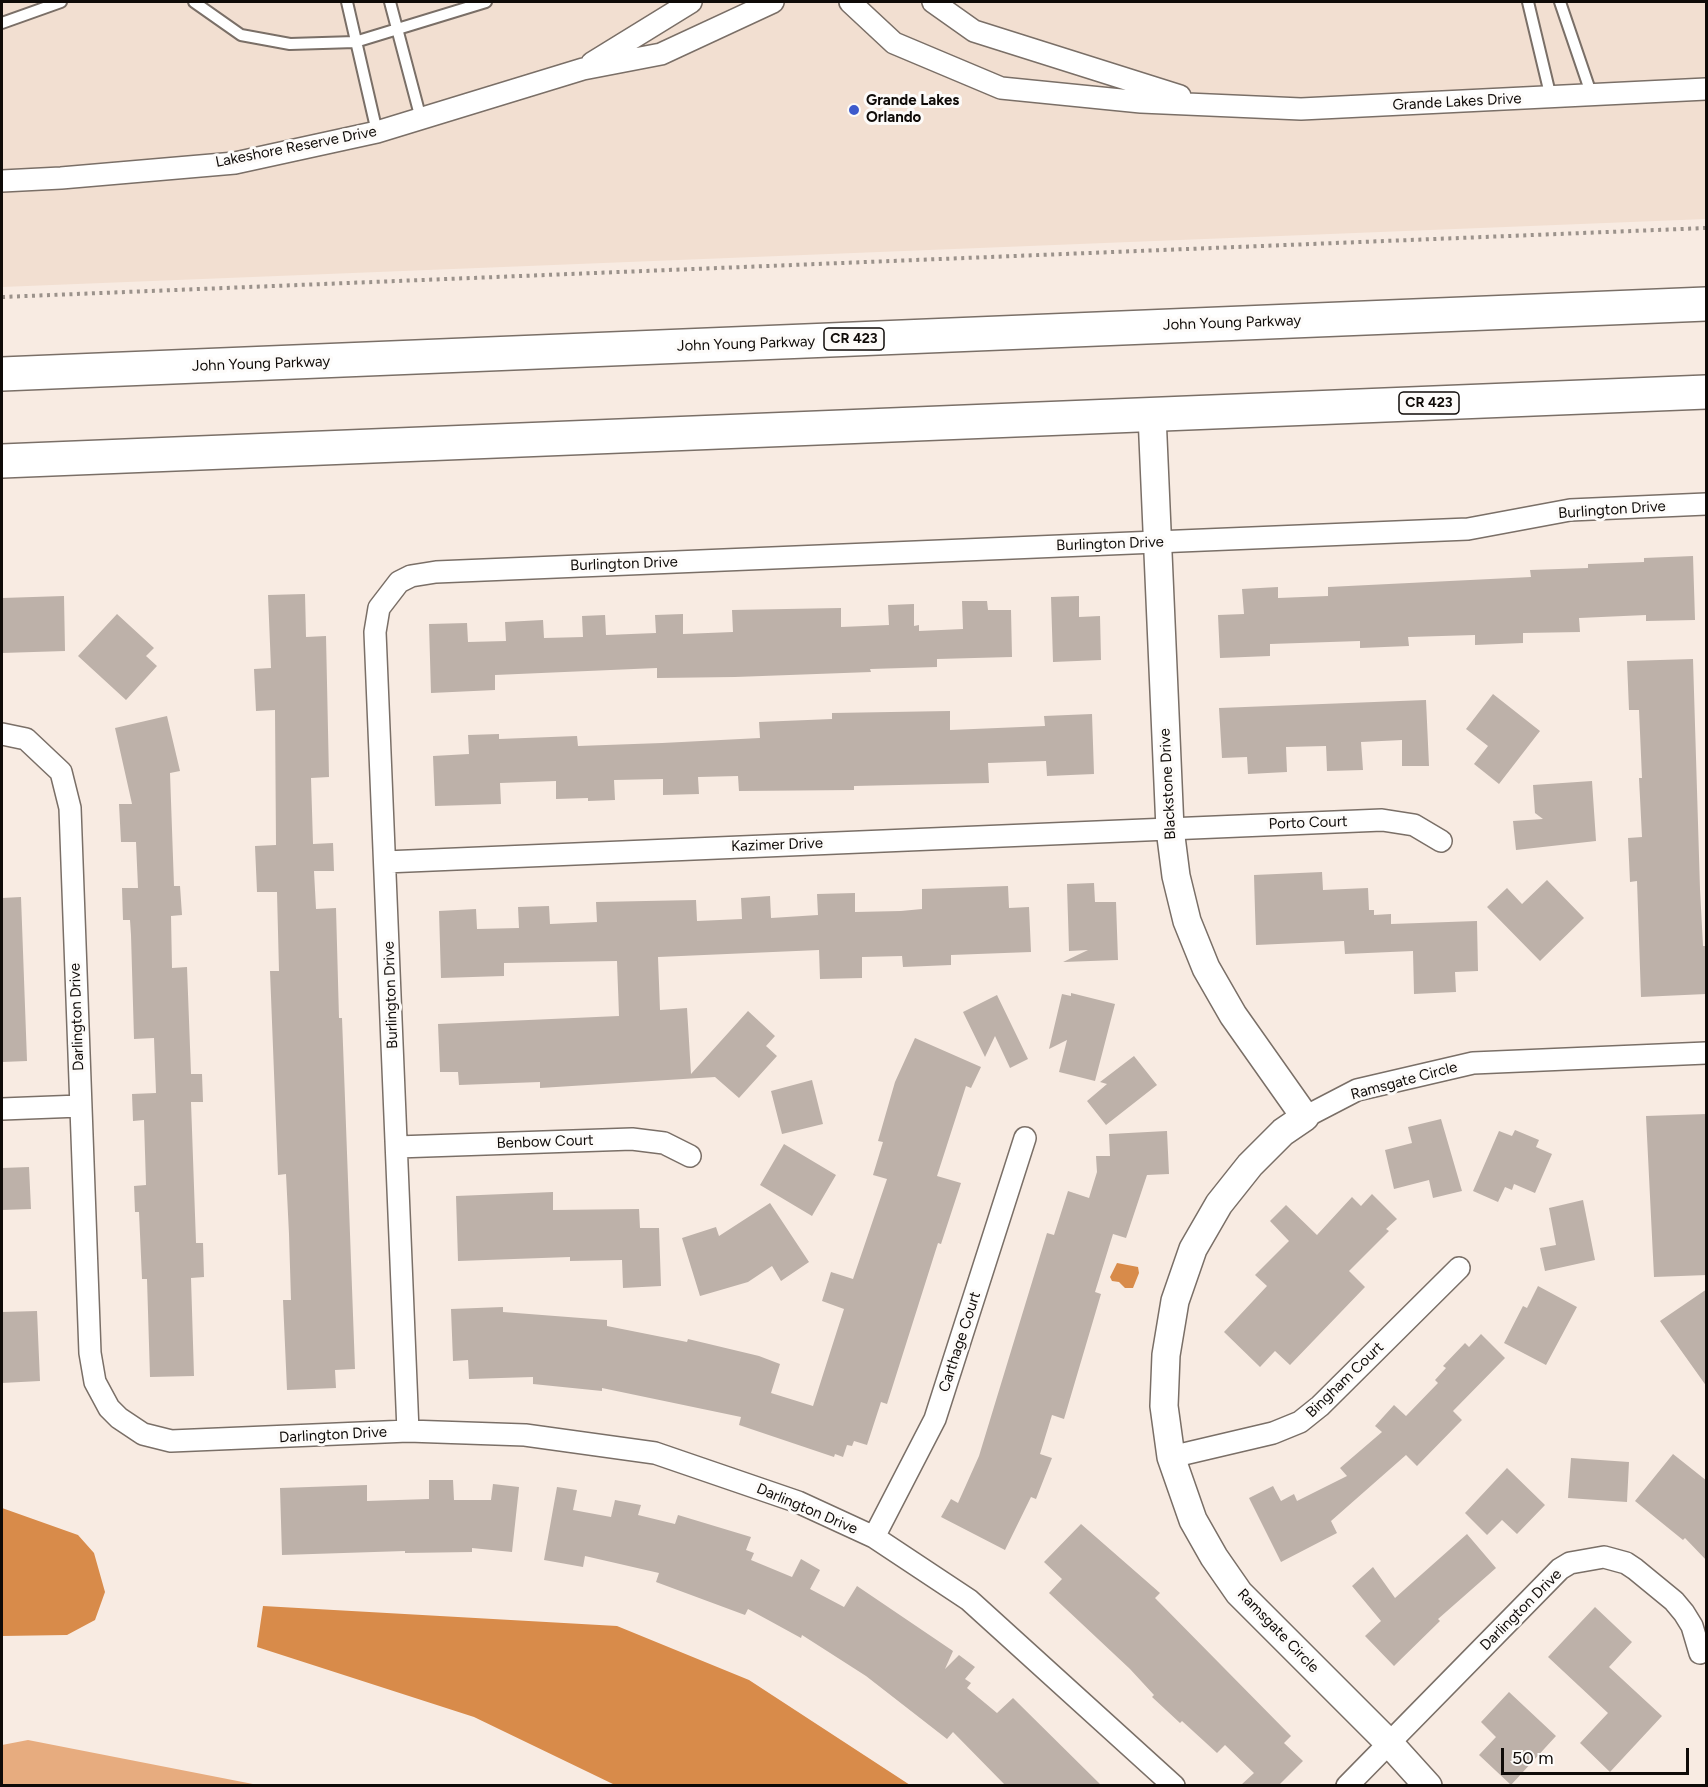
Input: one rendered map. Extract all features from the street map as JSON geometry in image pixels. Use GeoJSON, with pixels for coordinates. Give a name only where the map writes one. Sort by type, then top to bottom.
{"type":"FeatureCollection","features":[{"type":"Feature","properties":{"kind":"highway","name":"John Young Parkway"},"geometry":{"type":"LineString","coordinates":[[2,374],[1707,304]]}},
{"type":"Feature","properties":{"kind":"highway","name":"CR 423"},"geometry":{"type":"LineString","coordinates":[[2,461],[1707,392]]}},
{"type":"Feature","properties":{"kind":"street","name":"Lakeshore Reserve Drive"},"geometry":{"type":"LineString","coordinates":[[583,69],[691,2]]}},
{"type":"Feature","properties":{"kind":"street","name":"Lakeshore Reserve Drive"},"geometry":{"type":"LineString","coordinates":[[2,181],[235,163],[377,132],[583,69],[661,54],[773,2]]}},
{"type":"Feature","properties":{"kind":"street","name":"Grande Lakes Drive"},"geometry":{"type":"LineString","coordinates":[[850,2],[894,43],[1001,88],[1141,102],[1301,109],[1592,96],[1707,88]]}},
{"type":"Feature","properties":{"kind":"street","name":"Grande Lakes Drive"},"geometry":{"type":"LineString","coordinates":[[933,2],[974,31],[1207,104]]}},
{"type":"Feature","properties":{"kind":"street","name":"Blackstone Drive"},"geometry":{"type":"LineString","coordinates":[[1152,415],[1170,829],[1180,898],[1206,968],[1233,1015],[1305,1117]]}},
{"type":"Feature","properties":{"kind":"street","name":"Burlington Drive"},"geometry":{"type":"LineString","coordinates":[[408,1431],[375,632],[384,598],[399,582],[411,576],[448,572],[1468,529],[1570,510],[1707,504]]}},
{"type":"Feature","properties":{"kind":"street","name":"Darlington Drive"},"geometry":{"type":"LineString","coordinates":[[2,734],[26,739],[61,772],[70,808],[90,1353],[98,1389],[119,1418],[143,1434],[171,1441],[408,1431],[525,1435],[655,1453],[798,1502],[874,1538],[969,1600],[1174,1785]]}},
{"type":"Feature","properties":{"kind":"street","name":"Porto Court"},"geometry":{"type":"LineString","coordinates":[[1170,829],[1397,821],[1428,832],[1441,841]]}},
{"type":"Feature","properties":{"kind":"street","name":"Kazimer Drive"},"geometry":{"type":"LineString","coordinates":[[385,862],[1170,829]]}},
{"type":"Feature","properties":{"kind":"street","name":"Ramsgate Circle"},"geometry":{"type":"LineString","coordinates":[[1428,1785],[1390,1744],[1253,1609],[1214,1557],[1193,1520],[1171,1457],[1164,1406],[1166,1355],[1175,1301],[1193,1249],[1219,1204],[1250,1165],[1283,1132],[1305,1117],[1357,1090],[1473,1063],[1707,1053]]}},
{"type":"Feature","properties":{"kind":"street"},"geometry":{"type":"LineString","coordinates":[[2,1109],[80,1106]]}},
{"type":"Feature","properties":{"kind":"street","name":"Carthage Court"},"geometry":{"type":"LineString","coordinates":[[874,1538],[936,1419],[1024,1138]]}},
{"type":"Feature","properties":{"kind":"street","name":"Benbow Court"},"geometry":{"type":"LineString","coordinates":[[397,1147],[632,1139],[664,1143],[690,1156]]}},
{"type":"Feature","properties":{"kind":"street","name":"Bingham Court"},"geometry":{"type":"LineString","coordinates":[[1171,1457],[1273,1433],[1300,1422],[1320,1406],[1459,1268]]}},
{"type":"Feature","properties":{"kind":"street","name":"Darlington Drive"},"geometry":{"type":"LineString","coordinates":[[1347,1785],[1390,1744],[1560,1569],[1581,1560],[1616,1559],[1635,1569],[1674,1601],[1684,1613],[1692,1626],[1700,1653]]}},
{"type":"Feature","properties":{"kind":"lane"},"geometry":{"type":"LineString","coordinates":[[2,23],[61,2]]}},
{"type":"Feature","properties":{"kind":"lane"},"geometry":{"type":"LineString","coordinates":[[194,2],[241,35],[290,44],[356,42],[486,2]]}},
{"type":"Feature","properties":{"kind":"lane"},"geometry":{"type":"LineString","coordinates":[[347,2],[377,132]]}},
{"type":"Feature","properties":{"kind":"lane"},"geometry":{"type":"LineString","coordinates":[[390,2],[421,119]]}},
{"type":"Feature","properties":{"kind":"lane"},"geometry":{"type":"LineString","coordinates":[[1528,2],[1551,98]]}},
{"type":"Feature","properties":{"kind":"lane"},"geometry":{"type":"LineString","coordinates":[[1560,2],[1592,96]]}},
{"type":"Feature","properties":{"kind":"path"},"geometry":{"type":"LineString","coordinates":[[2,297],[1707,228]]}},
{"type":"Feature","properties":{"kind":"shaded area","name":"Grande Lakes Orlando"},"geometry":{"type":"Polygon","coordinates":[[[2,2],[1706,2],[1706,219],[2,287],[2,2]]]}},
{"type":"Feature","properties":{"kind":"shaded area"},"geometry":{"type":"Polygon","coordinates":[[[1117,1263],[1138,1267],[1139,1273],[1133,1288],[1125,1288],[1119,1282],[1112,1281],[1110,1277],[1117,1263]]]}},
{"type":"Feature","properties":{"kind":"shaded area"},"geometry":{"type":"Polygon","coordinates":[[[2,1508],[78,1535],[94,1553],[105,1592],[95,1620],[67,1635],[2,1636],[2,1508]]]}},
{"type":"Feature","properties":{"kind":"shaded area"},"geometry":{"type":"Polygon","coordinates":[[[263,1606],[617,1626],[749,1680],[910,1785],[615,1785],[474,1717],[257,1647],[263,1606]]]}},
{"type":"Feature","properties":{"kind":"shaded area"},"geometry":{"type":"Polygon","coordinates":[[[28,1740],[258,1785],[2,1785],[2,1745],[28,1740]]]}},
{"type":"Feature","properties":{"kind":"building"},"geometry":{"type":"Polygon","coordinates":[[[1693,556],[1695,620],[1646,621],[1646,615],[1579,618],[1580,632],[1523,633],[1523,643],[1475,645],[1475,635],[1408,637],[1409,646],[1360,648],[1360,641],[1270,644],[1270,656],[1220,658],[1218,615],[1244,614],[1242,589],[1278,587],[1278,598],[1328,596],[1328,587],[1531,577],[1530,570],[1588,568],[1588,564],[1644,562],[1644,558],[1693,556]]]}},
{"type":"Feature","properties":{"kind":"building"},"geometry":{"type":"Polygon","coordinates":[[[305,594],[306,637],[326,636],[329,777],[311,778],[313,844],[333,843],[334,871],[314,871],[316,909],[336,908],[355,1369],[335,1370],[336,1388],[287,1390],[283,1300],[291,1300],[289,1234],[286,1174],[278,1175],[270,971],[279,971],[277,892],[257,892],[255,846],[276,845],[275,710],[256,711],[254,669],[271,668],[268,595],[305,594]]]}},
{"type":"Feature","properties":{"kind":"building"},"geometry":{"type":"Polygon","coordinates":[[[64,596],[65,651],[2,653],[2,598],[64,596]]]}},
{"type":"Feature","properties":{"kind":"building"},"geometry":{"type":"Polygon","coordinates":[[[1079,596],[1079,617],[1100,616],[1101,660],[1053,662],[1051,597],[1079,596]]]}},
{"type":"Feature","properties":{"kind":"building"},"geometry":{"type":"Polygon","coordinates":[[[962,601],[987,601],[988,610],[1011,610],[1012,657],[937,659],[937,667],[870,669],[871,672],[735,677],[657,678],[657,668],[495,675],[495,690],[431,693],[429,624],[467,623],[468,642],[506,641],[505,622],[543,620],[544,638],[583,637],[582,616],[605,615],[606,635],[656,633],[655,615],[683,614],[683,634],[733,632],[732,610],[841,608],[841,627],[889,625],[888,605],[914,604],[914,626],[919,625],[919,631],[963,629],[962,601]]]}},
{"type":"Feature","properties":{"kind":"building"},"geometry":{"type":"Polygon","coordinates":[[[117,614],[154,648],[146,656],[157,666],[126,700],[78,656],[117,614]]]}},
{"type":"Feature","properties":{"kind":"building"},"geometry":{"type":"Polygon","coordinates":[[[1693,659],[1700,889],[1703,946],[1707,946],[1706,994],[1641,997],[1637,881],[1630,882],[1628,838],[1642,837],[1639,778],[1642,778],[1639,710],[1629,710],[1627,661],[1693,659]]]}},
{"type":"Feature","properties":{"kind":"building"},"geometry":{"type":"Polygon","coordinates":[[[1493,694],[1540,731],[1499,784],[1474,764],[1488,746],[1466,729],[1493,694]]]}},
{"type":"Feature","properties":{"kind":"building"},"geometry":{"type":"Polygon","coordinates":[[[1426,700],[1429,766],[1402,766],[1402,740],[1361,742],[1363,770],[1327,771],[1326,746],[1286,747],[1287,772],[1248,774],[1247,757],[1222,758],[1219,708],[1426,700]]]}},
{"type":"Feature","properties":{"kind":"building"},"geometry":{"type":"Polygon","coordinates":[[[950,711],[950,730],[1045,726],[1044,716],[1092,714],[1094,774],[1047,776],[1046,761],[988,763],[989,783],[854,786],[854,790],[739,791],[738,776],[698,777],[699,794],[663,795],[663,779],[614,780],[615,800],[588,801],[588,798],[556,799],[556,781],[500,783],[501,804],[435,806],[433,756],[469,754],[468,735],[499,734],[499,739],[577,736],[578,746],[662,743],[760,738],[759,722],[832,719],[832,713],[950,711]]]}},
{"type":"Feature","properties":{"kind":"building"},"geometry":{"type":"Polygon","coordinates":[[[167,716],[180,771],[170,773],[174,886],[180,886],[182,915],[171,916],[172,968],[187,967],[191,1074],[202,1074],[203,1102],[191,1102],[196,1243],[203,1243],[204,1277],[191,1278],[194,1376],[150,1377],[147,1279],[142,1279],[139,1212],[135,1212],[134,1186],[146,1185],[144,1120],[133,1121],[132,1094],[156,1093],[154,1038],[134,1039],[130,920],[123,920],[122,888],[138,888],[136,842],[121,842],[119,804],[132,804],[115,728],[167,716]]]}},
{"type":"Feature","properties":{"kind":"building"},"geometry":{"type":"Polygon","coordinates":[[[1592,781],[1596,841],[1516,850],[1513,821],[1543,819],[1535,813],[1533,785],[1592,781]]]}},
{"type":"Feature","properties":{"kind":"building"},"geometry":{"type":"Polygon","coordinates":[[[1322,872],[1323,890],[1368,888],[1369,910],[1374,910],[1374,915],[1391,914],[1391,924],[1477,921],[1478,971],[1455,972],[1456,992],[1414,994],[1413,951],[1345,954],[1344,941],[1256,945],[1254,875],[1322,872]]]}},
{"type":"Feature","properties":{"kind":"building"},"geometry":{"type":"Polygon","coordinates":[[[1547,880],[1584,918],[1540,961],[1487,907],[1507,888],[1522,904],[1547,880]]]}},
{"type":"Feature","properties":{"kind":"building"},"geometry":{"type":"Polygon","coordinates":[[[1094,883],[1095,902],[1116,902],[1118,960],[1063,962],[1088,950],[1069,951],[1067,884],[1094,883]]]}},
{"type":"Feature","properties":{"kind":"building"},"geometry":{"type":"Polygon","coordinates":[[[1008,886],[1009,908],[1029,907],[1031,952],[951,955],[951,965],[903,967],[902,956],[862,957],[862,978],[820,979],[819,950],[658,957],[660,1010],[687,1008],[691,1074],[748,1011],[775,1036],[766,1046],[777,1056],[739,1098],[715,1077],[540,1088],[540,1082],[459,1085],[458,1072],[440,1072],[438,1024],[619,1016],[617,961],[504,963],[504,976],[441,978],[439,911],[476,909],[477,929],[519,928],[518,907],[549,906],[550,924],[597,922],[596,902],[696,900],[697,921],[742,919],[741,898],[770,896],[771,918],[818,915],[817,894],[855,893],[855,912],[901,911],[922,909],[922,889],[1008,886]]]}},
{"type":"Feature","properties":{"kind":"building"},"geometry":{"type":"Polygon","coordinates":[[[21,897],[27,1061],[2,1062],[2,898],[21,897]]]}},
{"type":"Feature","properties":{"kind":"building"},"geometry":{"type":"Polygon","coordinates":[[[1071,993],[1115,1004],[1095,1081],[1059,1072],[1067,1040],[1049,1049],[1062,994],[1071,996],[1071,993]]]}},
{"type":"Feature","properties":{"kind":"building"},"geometry":{"type":"Polygon","coordinates":[[[997,995],[1028,1059],[1010,1068],[995,1036],[985,1057],[963,1012],[997,995]]]}},
{"type":"Feature","properties":{"kind":"building"},"geometry":{"type":"Polygon","coordinates":[[[915,1038],[981,1067],[971,1088],[966,1086],[937,1176],[961,1183],[941,1244],[938,1243],[887,1404],[881,1402],[867,1445],[854,1441],[852,1446],[847,1445],[843,1457],[835,1454],[834,1457],[739,1425],[741,1417],[602,1388],[602,1391],[533,1384],[533,1377],[469,1379],[468,1360],[453,1361],[451,1309],[503,1307],[503,1312],[607,1320],[607,1326],[687,1342],[688,1339],[759,1356],[780,1364],[771,1393],[813,1406],[844,1309],[822,1301],[831,1272],[853,1279],[887,1179],[873,1175],[883,1142],[878,1141],[895,1082],[915,1038]]]}},
{"type":"Feature","properties":{"kind":"building"},"geometry":{"type":"Polygon","coordinates":[[[1134,1056],[1157,1085],[1106,1125],[1087,1101],[1107,1084],[1100,1082],[1134,1056]]]}},
{"type":"Feature","properties":{"kind":"building"},"geometry":{"type":"Polygon","coordinates":[[[812,1080],[823,1124],[782,1134],[771,1091],[812,1080]]]}},
{"type":"Feature","properties":{"kind":"building"},"geometry":{"type":"Polygon","coordinates":[[[1707,1114],[1707,1275],[1654,1277],[1646,1116],[1707,1114]]]}},
{"type":"Feature","properties":{"kind":"building"},"geometry":{"type":"Polygon","coordinates":[[[1441,1119],[1462,1191],[1433,1198],[1429,1180],[1394,1189],[1385,1150],[1412,1143],[1408,1127],[1441,1119]]]}},
{"type":"Feature","properties":{"kind":"building"},"geometry":{"type":"Polygon","coordinates":[[[1515,1130],[1539,1140],[1536,1147],[1552,1154],[1535,1193],[1514,1184],[1512,1190],[1505,1187],[1498,1202],[1473,1191],[1499,1131],[1512,1136],[1515,1130]]]}},
{"type":"Feature","properties":{"kind":"building"},"geometry":{"type":"Polygon","coordinates":[[[1167,1131],[1169,1174],[1147,1175],[1126,1238],[1113,1234],[1095,1292],[1101,1294],[1064,1419],[1052,1415],[1040,1454],[1052,1458],[1036,1499],[1031,1497],[1005,1550],[941,1517],[951,1499],[958,1503],[979,1456],[1047,1233],[1054,1235],[1068,1191],[1089,1198],[1097,1172],[1096,1156],[1110,1156],[1109,1134],[1167,1131]]]}},
{"type":"Feature","properties":{"kind":"building"},"geometry":{"type":"Polygon","coordinates":[[[784,1144],[836,1175],[812,1216],[760,1185],[784,1144]]]}},
{"type":"Feature","properties":{"kind":"building"},"geometry":{"type":"Polygon","coordinates":[[[29,1167],[31,1209],[2,1210],[2,1168],[29,1167]]]}},
{"type":"Feature","properties":{"kind":"building"},"geometry":{"type":"Polygon","coordinates":[[[553,1192],[553,1210],[639,1209],[640,1228],[659,1228],[661,1286],[623,1288],[622,1260],[570,1261],[570,1257],[458,1261],[456,1196],[553,1192]]]}},
{"type":"Feature","properties":{"kind":"building"},"geometry":{"type":"Polygon","coordinates":[[[1372,1194],[1397,1219],[1386,1229],[1389,1231],[1349,1271],[1365,1287],[1290,1365],[1275,1351],[1260,1367],[1224,1332],[1267,1286],[1255,1275],[1289,1241],[1270,1221],[1286,1205],[1317,1235],[1352,1197],[1361,1206],[1372,1194]]]}},
{"type":"Feature","properties":{"kind":"building"},"geometry":{"type":"Polygon","coordinates":[[[1583,1200],[1595,1260],[1545,1271],[1540,1248],[1556,1245],[1549,1208],[1583,1200]]]}},
{"type":"Feature","properties":{"kind":"building"},"geometry":{"type":"Polygon","coordinates":[[[770,1203],[809,1262],[781,1281],[772,1266],[748,1282],[700,1296],[682,1238],[716,1227],[719,1236],[770,1203]]]}},
{"type":"Feature","properties":{"kind":"building"},"geometry":{"type":"Polygon","coordinates":[[[1538,1286],[1577,1307],[1546,1365],[1504,1343],[1523,1306],[1527,1308],[1538,1286]]]}},
{"type":"Feature","properties":{"kind":"building"},"geometry":{"type":"Polygon","coordinates":[[[1707,1289],[1707,1387],[1660,1321],[1707,1289]]]}},
{"type":"Feature","properties":{"kind":"building"},"geometry":{"type":"Polygon","coordinates":[[[37,1311],[40,1381],[2,1383],[2,1312],[37,1311]]]}},
{"type":"Feature","properties":{"kind":"building"},"geometry":{"type":"Polygon","coordinates":[[[1481,1334],[1505,1358],[1453,1411],[1462,1420],[1417,1466],[1406,1455],[1331,1521],[1337,1533],[1281,1562],[1249,1498],[1273,1486],[1281,1501],[1294,1494],[1297,1501],[1347,1476],[1340,1468],[1382,1432],[1375,1426],[1394,1405],[1406,1416],[1438,1383],[1435,1380],[1446,1368],[1443,1366],[1465,1343],[1469,1347],[1481,1334]]]}},
{"type":"Feature","properties":{"kind":"building"},"geometry":{"type":"Polygon","coordinates":[[[1673,1454],[1707,1481],[1707,1561],[1685,1538],[1683,1540],[1635,1501],[1673,1454]]]}},
{"type":"Feature","properties":{"kind":"building"},"geometry":{"type":"Polygon","coordinates":[[[1571,1458],[1629,1462],[1627,1502],[1568,1498],[1571,1458]]]}},
{"type":"Feature","properties":{"kind":"building"},"geometry":{"type":"Polygon","coordinates":[[[1507,1468],[1545,1505],[1517,1534],[1502,1520],[1487,1535],[1465,1513],[1507,1468]]]}},
{"type":"Feature","properties":{"kind":"building"},"geometry":{"type":"Polygon","coordinates":[[[429,1480],[453,1480],[454,1500],[491,1500],[493,1484],[519,1487],[512,1552],[472,1548],[472,1552],[405,1553],[405,1551],[282,1555],[280,1488],[367,1485],[367,1501],[429,1499],[429,1480]]]}},
{"type":"Feature","properties":{"kind":"building"},"geometry":{"type":"Polygon","coordinates":[[[557,1487],[577,1490],[573,1510],[611,1517],[615,1500],[641,1505],[638,1515],[675,1524],[678,1515],[751,1537],[746,1550],[754,1553],[751,1560],[792,1577],[801,1559],[820,1570],[810,1589],[844,1607],[857,1586],[953,1651],[945,1669],[959,1655],[975,1667],[965,1679],[971,1683],[967,1688],[997,1713],[1013,1698],[1101,1785],[1005,1785],[953,1732],[947,1739],[866,1676],[802,1635],[801,1638],[748,1609],[745,1615],[656,1582],[659,1573],[585,1556],[583,1567],[544,1560],[557,1487]]]}},
{"type":"Feature","properties":{"kind":"building"},"geometry":{"type":"Polygon","coordinates":[[[1081,1524],[1160,1593],[1155,1598],[1291,1736],[1284,1743],[1303,1761],[1279,1785],[1241,1785],[1254,1773],[1225,1745],[1217,1753],[1182,1721],[1180,1723],[1152,1697],[1154,1695],[1130,1669],[1049,1593],[1062,1579],[1044,1562],[1081,1524]]]}},
{"type":"Feature","properties":{"kind":"building"},"geometry":{"type":"Polygon","coordinates":[[[1467,1534],[1496,1568],[1438,1619],[1440,1621],[1394,1666],[1365,1636],[1381,1621],[1352,1586],[1373,1567],[1395,1598],[1467,1534]]]}},
{"type":"Feature","properties":{"kind":"building"},"geometry":{"type":"Polygon","coordinates":[[[1595,1607],[1632,1642],[1609,1667],[1662,1716],[1610,1772],[1580,1743],[1608,1713],[1548,1657],[1595,1607]]]}},
{"type":"Feature","properties":{"kind":"building"},"geometry":{"type":"Polygon","coordinates":[[[1509,1692],[1556,1736],[1511,1785],[1479,1755],[1496,1737],[1481,1722],[1509,1692]]]}},
{"type":"Feature","properties":{"kind":"place","name":"Grande Lakes Orlando"},"geometry":{"type":"Point","coordinates":[854,110]}}]}
